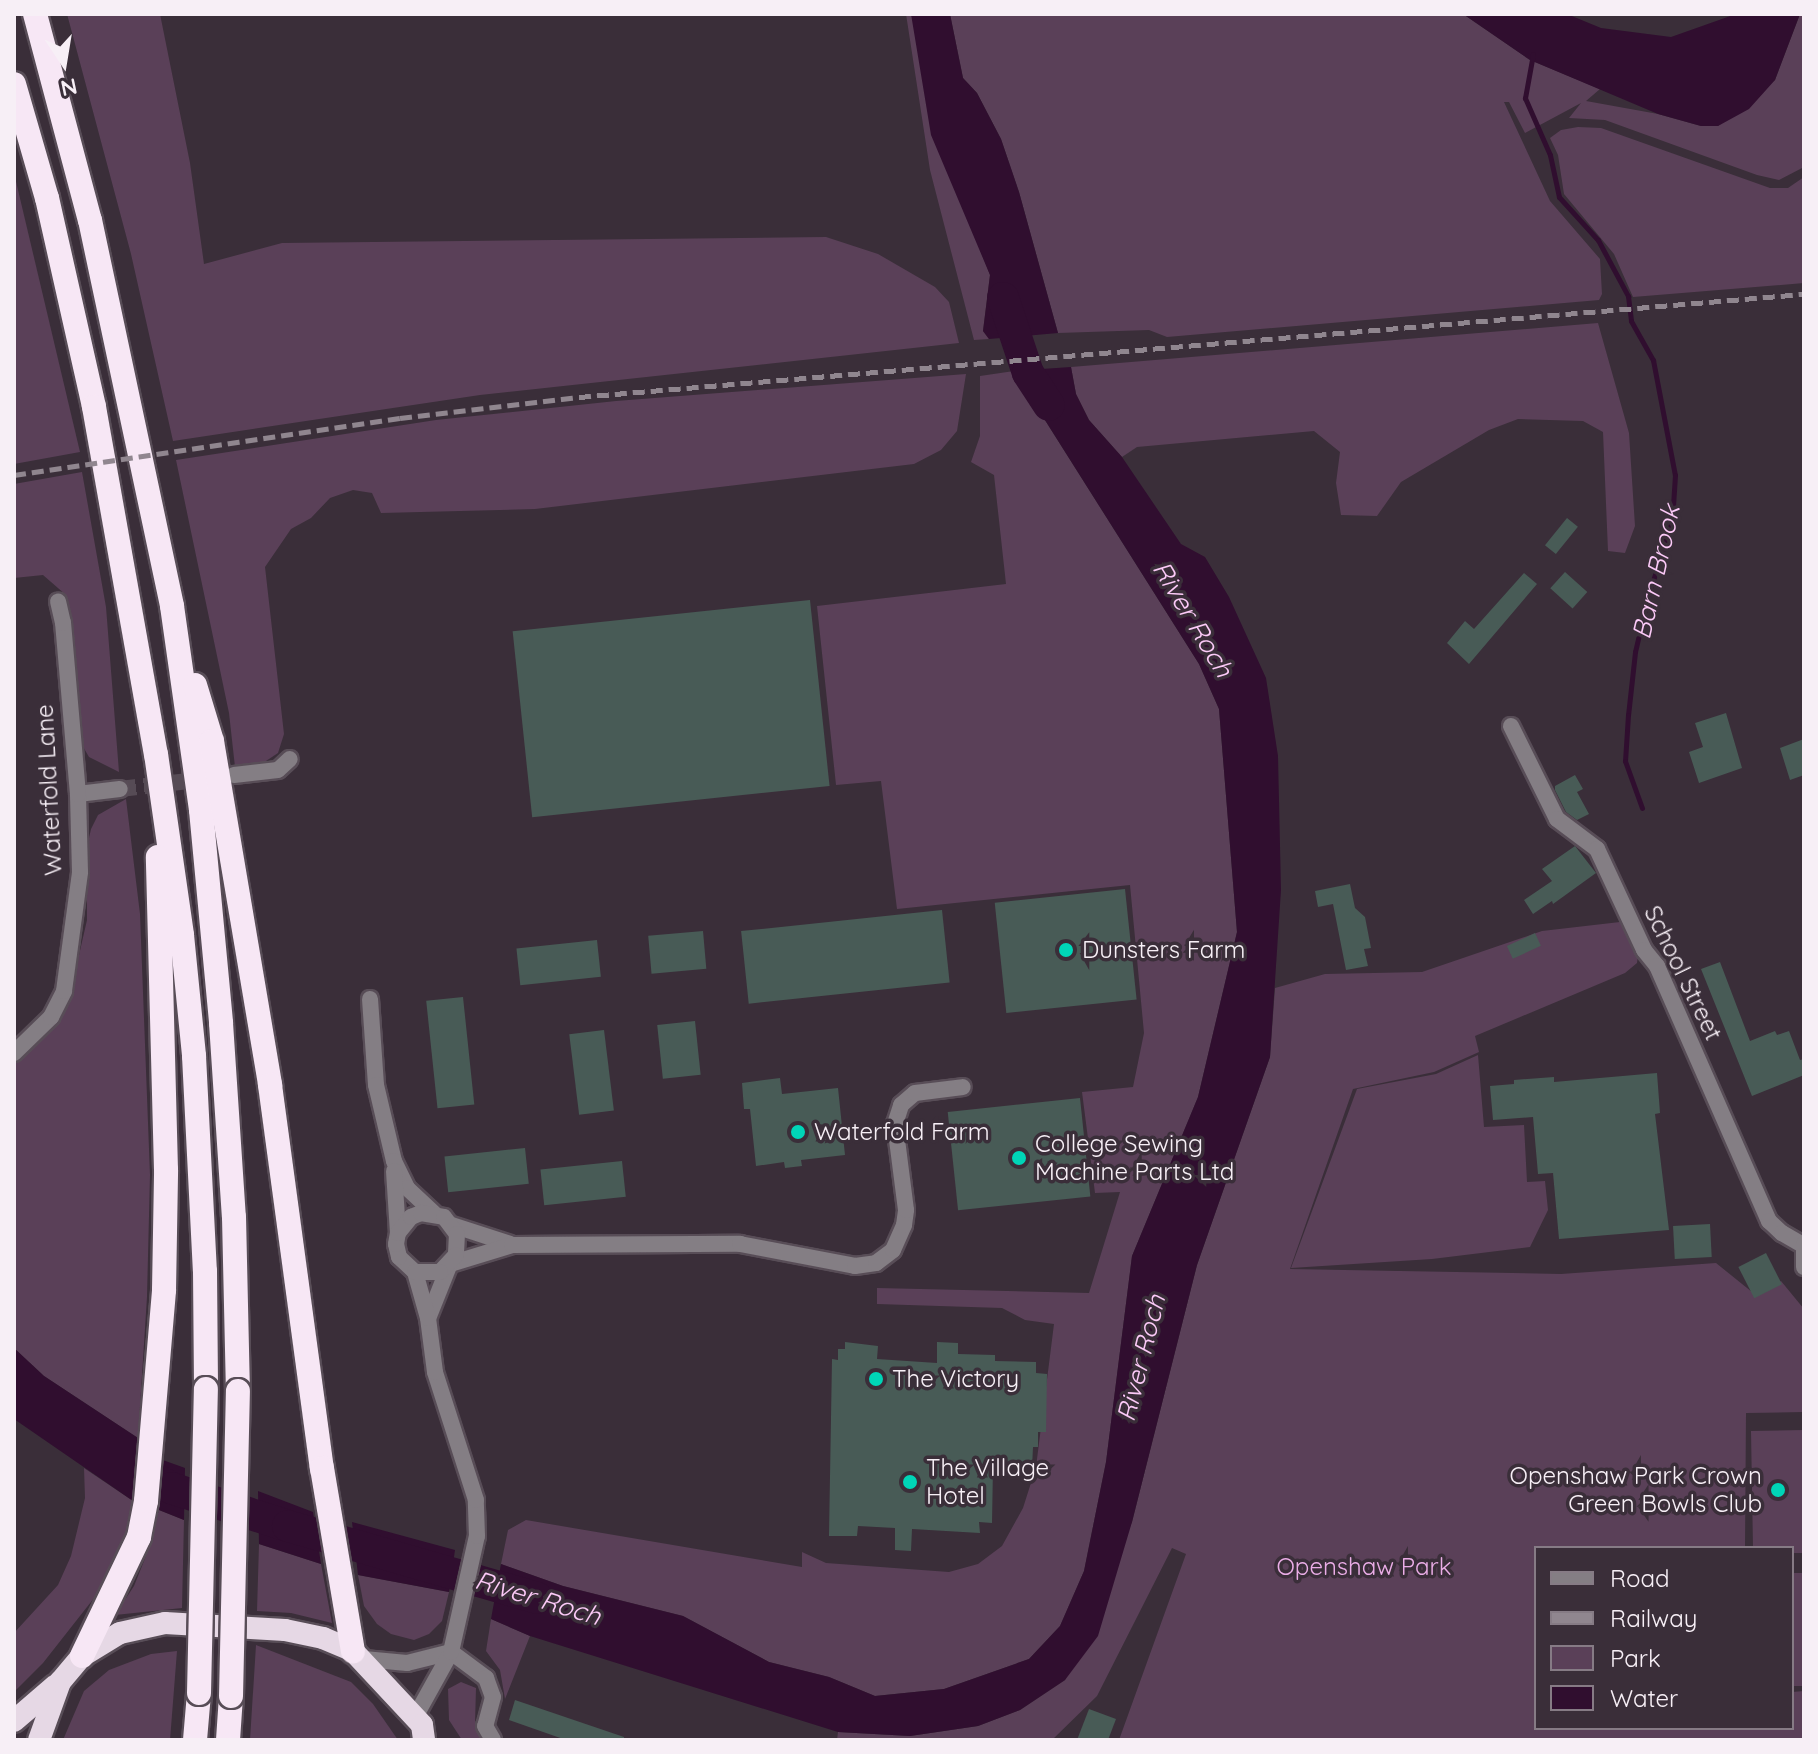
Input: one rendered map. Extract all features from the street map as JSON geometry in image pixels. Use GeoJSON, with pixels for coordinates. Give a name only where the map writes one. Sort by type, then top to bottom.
{"type":"FeatureCollection","features":[{"type":"Feature","properties":{"kind":"highway"},"geometry":{"type":"LineString","coordinates":[[35,14],[90,220],[172,606],[201,810],[221,1023],[234,1217],[238,1391],[228,1740]]}},
{"type":"Feature","properties":{"kind":"highway"},"geometry":{"type":"LineString","coordinates":[[14,84],[47,198],[94,407],[156,754],[182,935],[194,1056],[204,1243],[206,1389],[199,1693],[195,1740]]}},
{"type":"Feature","properties":{"kind":"highway"},"geometry":{"type":"LineString","coordinates":[[172,606],[212,741],[270,1085],[345,1613],[359,1655],[420,1727],[441,1740]]}},
{"type":"Feature","properties":{"kind":"highway"},"geometry":{"type":"LineString","coordinates":[[14,1721],[60,1682],[82,1656],[139,1537],[156,1395],[164,1290],[166,1170],[156,754]]}},
{"type":"Feature","properties":{"kind":"highway"},"geometry":{"type":"LineString","coordinates":[[82,1656],[120,1633],[165,1623],[285,1630],[323,1638],[359,1655]]}},
{"type":"Feature","properties":{"kind":"highway"},"geometry":{"type":"LineString","coordinates":[[39,1740],[60,1682]]}},
{"type":"Feature","properties":{"kind":"street","name":"Waterfold Lane"},"geometry":{"type":"LineString","coordinates":[[14,1053],[51,1017],[64,991],[80,872],[78,794],[63,623],[58,602]]}},
{"type":"Feature","properties":{"kind":"street","name":"School Street"},"geometry":{"type":"LineString","coordinates":[[1511,726],[1557,819],[1597,849],[1644,950],[1657,966],[1769,1221],[1782,1233],[1804,1244]]}},
{"type":"Feature","properties":{"kind":"street"},"geometry":{"type":"LineString","coordinates":[[234,775],[278,770],[290,759]]}},
{"type":"Feature","properties":{"kind":"street"},"geometry":{"type":"LineString","coordinates":[[78,794],[120,789]]}},
{"type":"Feature","properties":{"kind":"street"},"geometry":{"type":"LineString","coordinates":[[370,999],[376,1085],[394,1161],[399,1257],[415,1272],[428,1318],[435,1372],[476,1500],[477,1536],[456,1632],[451,1652],[420,1727]]}},
{"type":"Feature","properties":{"kind":"street"},"geometry":{"type":"LineString","coordinates":[[415,1272],[429,1274],[512,1245],[740,1244],[855,1266],[876,1263],[893,1250],[904,1225],[906,1210],[895,1124],[901,1105],[915,1093],[963,1087]]}},
{"type":"Feature","properties":{"kind":"street"},"geometry":{"type":"LineString","coordinates":[[394,1161],[407,1188],[434,1213],[452,1225],[512,1245]]}},
{"type":"Feature","properties":{"kind":"street"},"geometry":{"type":"LineString","coordinates":[[398,1233],[411,1217],[434,1213]]}},
{"type":"Feature","properties":{"kind":"street"},"geometry":{"type":"LineString","coordinates":[[428,1318],[458,1245],[452,1225]]}},
{"type":"Feature","properties":{"kind":"street"},"geometry":{"type":"LineString","coordinates":[[1804,1244],[1804,1267]]}},
{"type":"Feature","properties":{"kind":"street"},"geometry":{"type":"LineString","coordinates":[[359,1655],[407,1663],[451,1652]]}},
{"type":"Feature","properties":{"kind":"street"},"geometry":{"type":"LineString","coordinates":[[451,1652],[486,1678],[493,1697],[485,1726],[493,1740]]}},
{"type":"Feature","properties":{"kind":"green space"},"geometry":{"type":"Polygon","coordinates":[[[67,14],[160,14],[190,163],[204,264],[282,243],[826,237],[878,254],[935,287],[949,302],[959,343],[480,395],[173,441],[131,254],[67,14]]]}},
{"type":"Feature","properties":{"kind":"green space"},"geometry":{"type":"Polygon","coordinates":[[[906,14],[911,14],[972,229],[990,275],[983,331],[989,339],[974,340],[930,170],[906,14]]]}},
{"type":"Feature","properties":{"kind":"green space"},"geometry":{"type":"Polygon","coordinates":[[[950,14],[1463,14],[1530,60],[1600,89],[1586,101],[1658,114],[1701,126],[1718,126],[1775,80],[1800,14],[1804,14],[1804,167],[1779,180],[1757,175],[1605,120],[1569,118],[1581,103],[1525,133],[1509,102],[1504,102],[1550,201],[1600,259],[1602,294],[1599,300],[1167,337],[1149,330],[1058,333],[1019,192],[1001,139],[977,93],[963,78],[950,14]]]}},
{"type":"Feature","properties":{"kind":"green space"},"geometry":{"type":"Polygon","coordinates":[[[1601,128],[1770,188],[1788,188],[1804,177],[1804,283],[1633,297],[1614,254],[1564,194],[1558,155],[1550,138],[1561,130],[1601,128]]]}},
{"type":"Feature","properties":{"kind":"green space"},"geometry":{"type":"Polygon","coordinates":[[[14,173],[80,452],[14,464],[14,173]]]}},
{"type":"Feature","properties":{"kind":"green space"},"geometry":{"type":"Polygon","coordinates":[[[1598,323],[1629,433],[1635,526],[1625,553],[1608,551],[1603,432],[1583,421],[1518,419],[1489,430],[1401,482],[1377,516],[1341,515],[1336,483],[1340,452],[1314,431],[1137,447],[1122,457],[1089,420],[1076,394],[1071,367],[1598,323]]]}},
{"type":"Feature","properties":{"kind":"green space"},"geometry":{"type":"Polygon","coordinates":[[[1014,371],[1199,664],[1219,709],[1237,932],[1198,1097],[1132,1256],[1106,1462],[1084,1571],[1060,1626],[1029,1659],[944,1689],[875,1696],[829,1677],[769,1662],[683,1616],[563,1586],[501,1564],[508,1530],[526,1520],[802,1567],[802,1552],[826,1563],[949,1572],[978,1564],[1002,1546],[1023,1508],[1036,1467],[1054,1324],[1025,1320],[1002,1308],[877,1304],[877,1288],[1089,1293],[1120,1192],[1095,1193],[1082,1092],[1133,1087],[1144,1033],[1130,885],[897,909],[881,781],[836,785],[817,606],[1006,584],[994,475],[971,462],[980,436],[980,376],[1014,371]]]}},
{"type":"Feature","properties":{"kind":"green space"},"geometry":{"type":"Polygon","coordinates":[[[966,374],[957,431],[941,450],[914,464],[535,509],[381,513],[372,493],[353,490],[330,498],[311,518],[291,529],[265,567],[284,734],[278,753],[263,763],[235,767],[229,713],[176,460],[436,420],[616,401],[966,374]]]}},
{"type":"Feature","properties":{"kind":"green space"},"geometry":{"type":"Polygon","coordinates":[[[82,472],[106,607],[119,772],[89,757],[82,745],[66,595],[43,575],[14,578],[14,484],[82,472]]]}},
{"type":"Feature","properties":{"kind":"green space"},"geometry":{"type":"Polygon","coordinates":[[[126,799],[140,914],[150,1175],[147,1297],[138,1438],[44,1376],[14,1348],[14,1061],[45,1032],[63,1007],[74,977],[87,920],[87,847],[91,829],[98,815],[126,799]]]}},
{"type":"Feature","properties":{"kind":"green space","name":"Openshaw Park"},"geometry":{"type":"Polygon","coordinates":[[[1620,922],[1638,955],[1637,963],[1625,973],[1475,1036],[1479,1052],[1434,1072],[1353,1089],[1290,1269],[1561,1274],[1716,1263],[1752,1292],[1764,1293],[1781,1281],[1804,1309],[1804,1412],[1746,1413],[1745,1546],[1534,1546],[1534,1730],[1794,1730],[1794,1692],[1804,1691],[1804,1740],[1119,1740],[1186,1554],[1172,1548],[1097,1696],[1052,1740],[837,1740],[838,1732],[910,1736],[978,1726],[1020,1710],[1065,1680],[1132,1522],[1197,1265],[1270,1057],[1275,988],[1325,974],[1422,972],[1542,931],[1620,922]]]}},
{"type":"Feature","properties":{"kind":"green space"},"geometry":{"type":"Polygon","coordinates":[[[1478,1055],[1484,1127],[1524,1125],[1527,1182],[1545,1181],[1548,1210],[1530,1247],[1432,1259],[1291,1268],[1357,1089],[1436,1074],[1478,1055]]]}},
{"type":"Feature","properties":{"kind":"green space","name":"Openshaw Park Crown Green Bowls Club"},"geometry":{"type":"Polygon","coordinates":[[[1804,1430],[1804,1553],[1794,1553],[1794,1546],[1753,1546],[1751,1431],[1804,1430]]]}},
{"type":"Feature","properties":{"kind":"green space"},"geometry":{"type":"Polygon","coordinates":[[[84,1468],[133,1501],[129,1529],[109,1579],[43,1663],[14,1692],[14,1633],[58,1585],[71,1556],[85,1498],[84,1468]]]}},
{"type":"Feature","properties":{"kind":"green space"},"geometry":{"type":"Polygon","coordinates":[[[159,1510],[184,1520],[182,1608],[115,1615],[134,1586],[159,1510]]]}},
{"type":"Feature","properties":{"kind":"green space"},"geometry":{"type":"Polygon","coordinates":[[[259,1544],[321,1564],[332,1623],[291,1613],[257,1611],[259,1544]]]}},
{"type":"Feature","properties":{"kind":"green space","name":"Openshaw Park Crown Green Bowls Club"},"geometry":{"type":"Polygon","coordinates":[[[1794,1573],[1804,1573],[1804,1686],[1794,1686],[1794,1573]]]}},
{"type":"Feature","properties":{"kind":"green space"},"geometry":{"type":"Polygon","coordinates":[[[358,1575],[449,1592],[442,1621],[429,1634],[414,1640],[391,1634],[377,1624],[364,1606],[358,1575]]]}},
{"type":"Feature","properties":{"kind":"green space"},"geometry":{"type":"Polygon","coordinates":[[[491,1619],[530,1636],[505,1699],[500,1670],[486,1651],[491,1619]]]}},
{"type":"Feature","properties":{"kind":"green space"},"geometry":{"type":"Polygon","coordinates":[[[256,1645],[351,1682],[373,1704],[398,1740],[250,1740],[256,1645]]]}},
{"type":"Feature","properties":{"kind":"green space"},"geometry":{"type":"Polygon","coordinates":[[[177,1651],[170,1740],[63,1740],[84,1691],[109,1670],[151,1654],[177,1651]]]}},
{"type":"Feature","properties":{"kind":"green space"},"geometry":{"type":"Polygon","coordinates":[[[461,1682],[476,1688],[475,1724],[481,1740],[462,1740],[449,1720],[448,1689],[461,1682]]]}},
{"type":"Feature","properties":{"kind":"water"},"geometry":{"type":"Polygon","coordinates":[[[911,14],[950,14],[963,78],[977,93],[1001,139],[1019,192],[1058,333],[989,339],[983,331],[990,275],[931,135],[911,14]]]}},
{"type":"Feature","properties":{"kind":"water"},"geometry":{"type":"Polygon","coordinates":[[[1463,14],[1567,14],[1601,28],[1671,37],[1736,14],[1800,14],[1775,80],[1749,109],[1718,126],[1701,126],[1658,114],[1530,60],[1463,14]]]}},
{"type":"Feature","properties":{"kind":"water"},"geometry":{"type":"Polygon","coordinates":[[[1071,367],[1076,394],[1089,420],[1122,457],[1181,544],[1205,557],[1229,597],[1266,678],[1278,756],[1281,890],[1270,1057],[1197,1265],[1132,1522],[1098,1636],[1065,1680],[1020,1710],[978,1726],[910,1736],[838,1732],[530,1636],[491,1619],[501,1564],[563,1586],[683,1616],[769,1662],[829,1677],[875,1696],[944,1689],[1029,1659],[1060,1626],[1084,1571],[1106,1462],[1132,1256],[1198,1097],[1237,932],[1219,709],[1199,664],[1014,371],[1071,367]]]}},
{"type":"Feature","properties":{"kind":"water"},"geometry":{"type":"Polygon","coordinates":[[[14,1348],[44,1376],[138,1438],[133,1501],[14,1419],[14,1348]]]}},
{"type":"Feature","properties":{"kind":"water"},"geometry":{"type":"Polygon","coordinates":[[[160,1459],[185,1468],[184,1520],[159,1510],[160,1459]]]}},
{"type":"Feature","properties":{"kind":"water"},"geometry":{"type":"Polygon","coordinates":[[[258,1491],[313,1512],[321,1564],[259,1544],[258,1491]]]}},
{"type":"Feature","properties":{"kind":"water"},"geometry":{"type":"Polygon","coordinates":[[[352,1522],[455,1550],[449,1592],[358,1575],[352,1522]]]}},
{"type":"Feature","properties":{"kind":"building"},"geometry":{"type":"Polygon","coordinates":[[[1567,518],[1578,527],[1556,554],[1545,545],[1567,518]]]}},
{"type":"Feature","properties":{"kind":"building"},"geometry":{"type":"Polygon","coordinates":[[[1565,572],[1587,592],[1573,608],[1550,588],[1565,572]]]}},
{"type":"Feature","properties":{"kind":"building"},"geometry":{"type":"Polygon","coordinates":[[[1524,573],[1537,584],[1469,664],[1447,643],[1465,621],[1474,629],[1524,573]]]}},
{"type":"Feature","properties":{"kind":"building"},"geometry":{"type":"Polygon","coordinates":[[[810,600],[830,786],[532,817],[513,631],[810,600]]]}},
{"type":"Feature","properties":{"kind":"building"},"geometry":{"type":"Polygon","coordinates":[[[1726,713],[1742,768],[1699,783],[1689,752],[1703,747],[1695,723],[1726,713]]]}},
{"type":"Feature","properties":{"kind":"building"},"geometry":{"type":"Polygon","coordinates":[[[1804,739],[1804,775],[1790,780],[1780,748],[1804,739]]]}},
{"type":"Feature","properties":{"kind":"building"},"geometry":{"type":"Polygon","coordinates":[[[1575,775],[1583,789],[1577,792],[1589,814],[1577,820],[1566,812],[1555,790],[1555,786],[1575,775]]]}},
{"type":"Feature","properties":{"kind":"building"},"geometry":{"type":"Polygon","coordinates":[[[1575,846],[1596,873],[1553,904],[1552,901],[1533,914],[1524,900],[1552,881],[1542,869],[1575,846]]]}},
{"type":"Feature","properties":{"kind":"building"},"geometry":{"type":"Polygon","coordinates":[[[1350,884],[1355,908],[1365,917],[1371,948],[1364,949],[1368,966],[1346,970],[1333,904],[1318,907],[1315,891],[1350,884]]]}},
{"type":"Feature","properties":{"kind":"building"},"geometry":{"type":"Polygon","coordinates":[[[1125,889],[1137,999],[1006,1013],[995,903],[1125,889]]]}},
{"type":"Feature","properties":{"kind":"building"},"geometry":{"type":"Polygon","coordinates":[[[942,910],[950,983],[749,1004],[741,931],[942,910]]]}},
{"type":"Feature","properties":{"kind":"building"},"geometry":{"type":"Polygon","coordinates":[[[703,931],[706,969],[652,974],[648,936],[703,931]]]}},
{"type":"Feature","properties":{"kind":"building"},"geometry":{"type":"Polygon","coordinates":[[[1535,933],[1541,946],[1513,959],[1507,946],[1535,933]]]}},
{"type":"Feature","properties":{"kind":"building"},"geometry":{"type":"Polygon","coordinates":[[[597,940],[601,977],[520,985],[516,948],[597,940]]]}},
{"type":"Feature","properties":{"kind":"building"},"geometry":{"type":"Polygon","coordinates":[[[1720,962],[1750,1041],[1775,1031],[1777,1035],[1789,1031],[1800,1060],[1804,1059],[1804,1075],[1752,1096],[1701,969],[1720,962]]]}},
{"type":"Feature","properties":{"kind":"building"},"geometry":{"type":"Polygon","coordinates":[[[463,997],[474,1104],[437,1108],[426,1001],[463,997]]]}},
{"type":"Feature","properties":{"kind":"building"},"geometry":{"type":"Polygon","coordinates":[[[695,1021],[701,1075],[663,1079],[657,1025],[695,1021]]]}},
{"type":"Feature","properties":{"kind":"building"},"geometry":{"type":"Polygon","coordinates":[[[604,1030],[614,1110],[579,1115],[569,1034],[604,1030]]]}},
{"type":"Feature","properties":{"kind":"building"},"geometry":{"type":"Polygon","coordinates":[[[1657,1073],[1660,1113],[1655,1114],[1669,1230],[1559,1239],[1553,1173],[1538,1174],[1533,1117],[1493,1120],[1490,1086],[1514,1084],[1514,1080],[1554,1077],[1554,1082],[1657,1073]]]}},
{"type":"Feature","properties":{"kind":"building","name":"Waterfold Farm"},"geometry":{"type":"Polygon","coordinates":[[[780,1078],[782,1094],[838,1088],[845,1155],[801,1160],[802,1166],[785,1168],[784,1162],[756,1166],[750,1109],[744,1109],[742,1083],[780,1078]]]}},
{"type":"Feature","properties":{"kind":"building"},"geometry":{"type":"Polygon","coordinates":[[[1080,1098],[1090,1196],[958,1210],[948,1112],[1080,1098]]]}},
{"type":"Feature","properties":{"kind":"building"},"geometry":{"type":"Polygon","coordinates":[[[525,1148],[529,1184],[448,1192],[444,1156],[525,1148]]]}},
{"type":"Feature","properties":{"kind":"building"},"geometry":{"type":"Polygon","coordinates":[[[622,1161],[626,1197],[544,1205],[540,1170],[622,1161]]]}},
{"type":"Feature","properties":{"kind":"building"},"geometry":{"type":"Polygon","coordinates":[[[1710,1224],[1712,1257],[1675,1259],[1673,1226],[1710,1224]]]}},
{"type":"Feature","properties":{"kind":"building"},"geometry":{"type":"Polygon","coordinates":[[[1766,1253],[1782,1284],[1754,1298],[1738,1267],[1766,1253]]]}},
{"type":"Feature","properties":{"kind":"building","name":"The Village Hotel"},"geometry":{"type":"Polygon","coordinates":[[[845,1342],[878,1346],[877,1359],[937,1363],[937,1342],[958,1343],[958,1354],[995,1355],[995,1361],[1036,1362],[1036,1373],[1047,1374],[1046,1432],[1038,1432],[1038,1447],[1033,1447],[1032,1468],[993,1467],[992,1523],[979,1522],[980,1533],[912,1529],[911,1551],[895,1550],[895,1528],[858,1526],[857,1536],[829,1536],[832,1359],[838,1360],[838,1349],[845,1349],[845,1342]]]}},
{"type":"Feature","properties":{"kind":"building"},"geometry":{"type":"Polygon","coordinates":[[[515,1700],[624,1737],[624,1740],[566,1740],[509,1720],[515,1700]]]}},
{"type":"Feature","properties":{"kind":"building"},"geometry":{"type":"Polygon","coordinates":[[[1089,1709],[1116,1719],[1108,1740],[1077,1740],[1089,1709]]]}},
{"type":"Feature","properties":{"kind":"waterway","name":"Barn Brook"},"geometry":{"type":"LineString","coordinates":[[1533,54],[1525,98],[1550,155],[1559,197],[1598,240],[1628,296],[1631,321],[1653,360],[1675,475],[1672,521],[1648,596],[1635,652],[1628,715],[1625,761],[1642,808]]}},
{"type":"Feature","properties":{"kind":"waterway","name":"River Roch"},"geometry":{"type":"LineString","coordinates":[[1003,298],[1028,373],[1049,405]]}},
{"type":"Feature","properties":{"kind":"waterway","name":"River Roch"},"geometry":{"type":"LineString","coordinates":[[148,1474],[171,1488],[288,1526],[537,1598]]}},
{"type":"Feature","properties":{"kind":"tunnel"},"geometry":{"type":"LineString","coordinates":[[120,789],[205,779]]}},
{"type":"Feature","properties":{"kind":"railway"},"geometry":{"type":"LineString","coordinates":[[14,475],[400,418],[579,397],[1804,294]]}},
{"type":"Feature","properties":{"kind":"place","name":"Dunsters Farm"},"geometry":{"type":"Point","coordinates":[1066,950]}},
{"type":"Feature","properties":{"kind":"place","name":"Waterfold Farm"},"geometry":{"type":"Point","coordinates":[798,1132]}},
{"type":"Feature","properties":{"kind":"place","name":"College Sewing Machine Parts Ltd"},"geometry":{"type":"Point","coordinates":[1019,1158]}},
{"type":"Feature","properties":{"kind":"place","name":"The Victory"},"geometry":{"type":"Point","coordinates":[876,1379]}},
{"type":"Feature","properties":{"kind":"place","name":"The Village Hotel"},"geometry":{"type":"Point","coordinates":[910,1482]}},
{"type":"Feature","properties":{"kind":"place","name":"Openshaw Park Crown Green Bowls Club"},"geometry":{"type":"Point","coordinates":[1778,1490]}}]}
